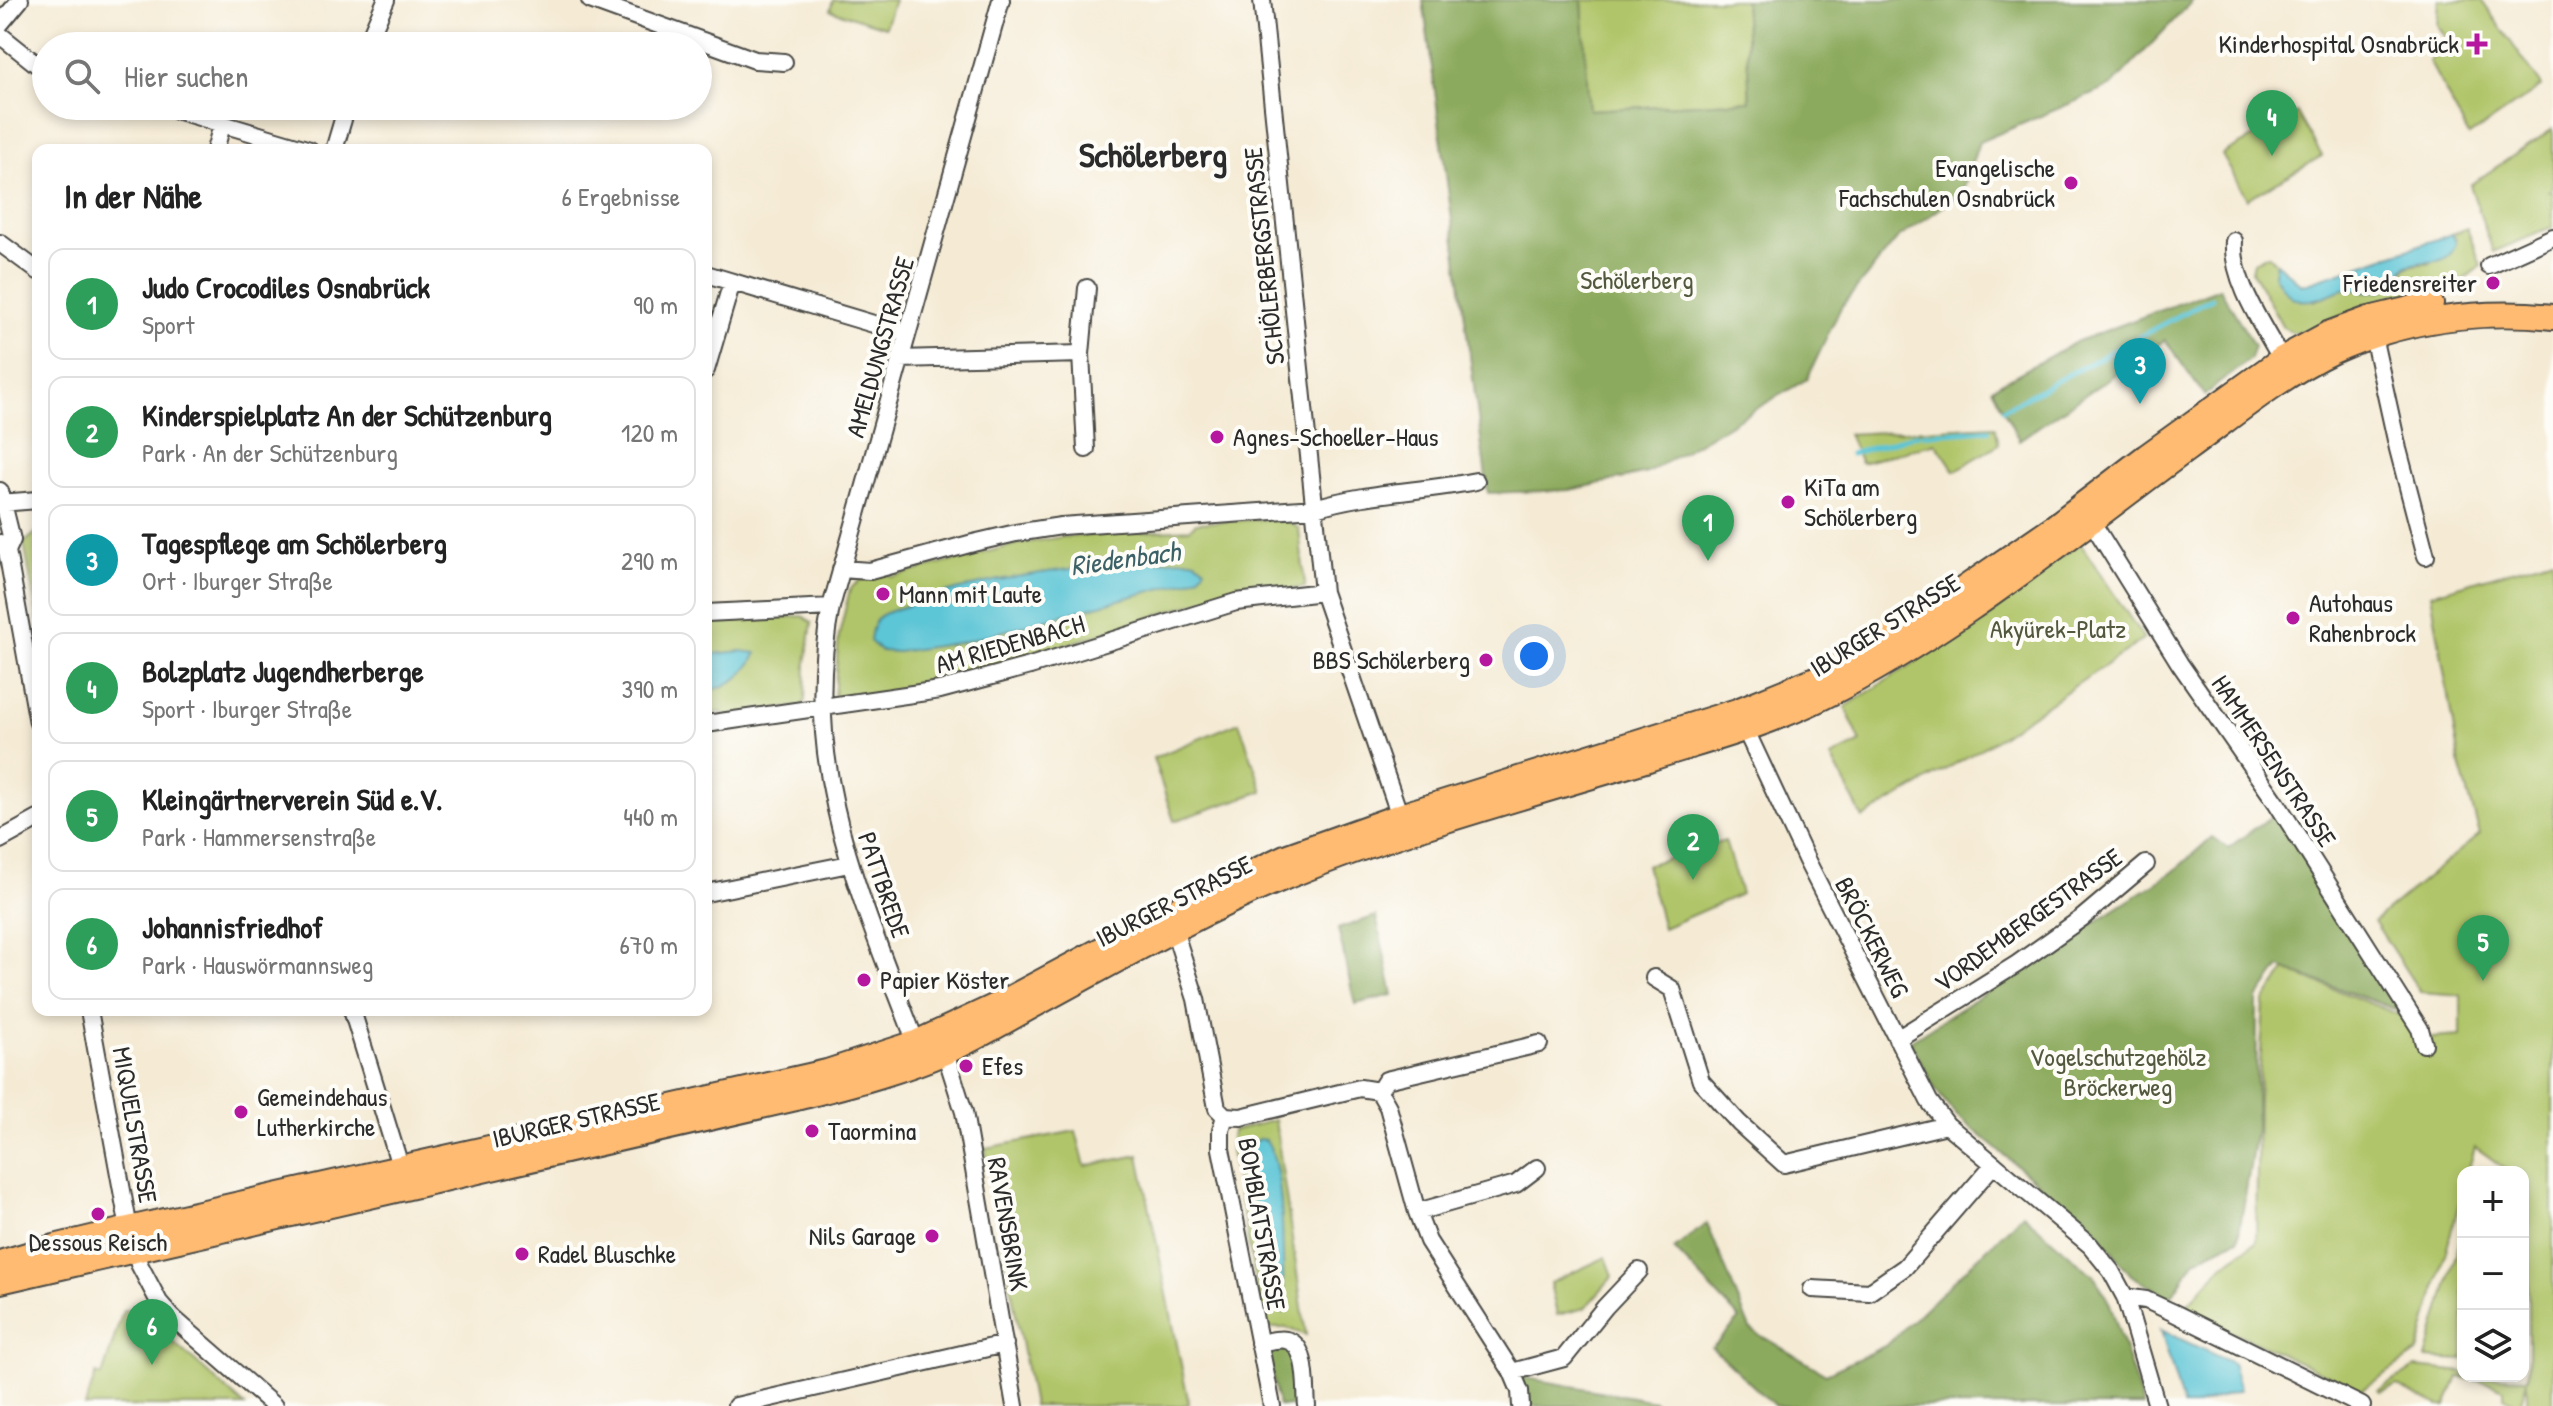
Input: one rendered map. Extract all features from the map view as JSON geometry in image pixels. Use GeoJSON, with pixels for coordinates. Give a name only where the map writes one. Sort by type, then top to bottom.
{"type":"FeatureCollection","features":[{"type":"Feature","properties":{"kind":"main road","name":"IBURGER STRASSE"},"geometry":{"type":"LineString","coordinates":[[0,1281],[132,1239],[401,1169],[827,1072],[916,1043],[996,1006],[1190,902],[1285,857],[1403,825],[1741,720],[1815,701],[1869,674],[1928,637],[2086,512],[2328,334],[2422,305],[2481,298],[2553,301]]}},
{"type":"Feature","properties":{"kind":"main road","name":"IBURGER STRASSE"},"geometry":{"type":"LineString","coordinates":[[2286,367],[2425,321],[2482,314],[2553,317]]}},
{"type":"Feature","properties":{"kind":"main road","name":"IBURGER STRASSE"},"geometry":{"type":"LineString","coordinates":[[0,1263],[54,1247],[132,1239],[796,1098],[870,1079],[945,1052],[1174,930],[1403,825]]}},
{"type":"Feature","properties":{"kind":"street"},"geometry":{"type":"LineString","coordinates":[[0,24],[20,0]]}},
{"type":"Feature","properties":{"kind":"street"},"geometry":{"type":"LineString","coordinates":[[372,32],[386,0]]}},
{"type":"Feature","properties":{"kind":"street"},"geometry":{"type":"LineString","coordinates":[[590,0],[678,32]]}},
{"type":"Feature","properties":{"kind":"street","name":"AMELDUNGSTRASSE"},"geometry":{"type":"LineString","coordinates":[[821,709],[822,658],[831,607],[1001,0]]}},
{"type":"Feature","properties":{"kind":"street","name":"SCHÖLERBERGSTRASSE"},"geometry":{"type":"LineString","coordinates":[[1262,0],[1323,592],[1403,825]]}},
{"type":"Feature","properties":{"kind":"street"},"geometry":{"type":"LineString","coordinates":[[0,35],[32,61]]}},
{"type":"Feature","properties":{"kind":"street"},"geometry":{"type":"LineString","coordinates":[[712,44],[755,60],[784,62]]}},
{"type":"Feature","properties":{"kind":"street"},"geometry":{"type":"LineString","coordinates":[[206,120],[289,144]]}},
{"type":"Feature","properties":{"kind":"street"},"geometry":{"type":"LineString","coordinates":[[336,144],[343,120]]}},
{"type":"Feature","properties":{"kind":"street"},"geometry":{"type":"LineString","coordinates":[[217,144],[222,125]]}},
{"type":"Feature","properties":{"kind":"street"},"geometry":{"type":"LineString","coordinates":[[2489,266],[2553,237]]}},
{"type":"Feature","properties":{"kind":"street"},"geometry":{"type":"LineString","coordinates":[[2234,241],[2233,255],[2240,284],[2286,367]]}},
{"type":"Feature","properties":{"kind":"street"},"geometry":{"type":"LineString","coordinates":[[0,243],[32,267]]}},
{"type":"Feature","properties":{"kind":"street"},"geometry":{"type":"LineString","coordinates":[[712,276],[907,334]]}},
{"type":"Feature","properties":{"kind":"street"},"geometry":{"type":"LineString","coordinates":[[712,350],[732,282]]}},
{"type":"Feature","properties":{"kind":"street"},"geometry":{"type":"LineString","coordinates":[[1086,449],[1081,354],[1087,288]]}},
{"type":"Feature","properties":{"kind":"street"},"geometry":{"type":"LineString","coordinates":[[2373,336],[2426,556]]}},
{"type":"Feature","properties":{"kind":"street"},"geometry":{"type":"LineString","coordinates":[[900,359],[1081,354]]}},
{"type":"Feature","properties":{"kind":"street"},"geometry":{"type":"LineString","coordinates":[[841,569],[870,571],[973,543],[1061,526],[1315,508],[1345,499],[1476,481]]}},
{"type":"Feature","properties":{"kind":"street"},"geometry":{"type":"LineString","coordinates":[[32,500],[1,499],[12,540],[3,547],[32,693]]}},
{"type":"Feature","properties":{"kind":"street","name":"HAMMERSENSTRASSE"},"geometry":{"type":"LineString","coordinates":[[2086,512],[2180,664],[2276,802],[2420,1029],[2424,1044]]}},
{"type":"Feature","properties":{"kind":"street","name":"AM RIEDENBACH"},"geometry":{"type":"LineString","coordinates":[[712,723],[940,690],[1000,675],[1236,602],[1323,592]]}},
{"type":"Feature","properties":{"kind":"street"},"geometry":{"type":"LineString","coordinates":[[712,613],[831,607]]}},
{"type":"Feature","properties":{"kind":"street","name":"PATTBREDE"},"geometry":{"type":"LineString","coordinates":[[821,709],[829,783],[849,864],[916,1043]]}},
{"type":"Feature","properties":{"kind":"street","name":"BRÖCKERWEG"},"geometry":{"type":"LineString","coordinates":[[1741,720],[1812,871],[1929,1101],[1947,1125],[2090,1245],[2111,1271],[2125,1297],[2157,1406]]}},
{"type":"Feature","properties":{"kind":"street"},"geometry":{"type":"LineString","coordinates":[[0,840],[32,822]]}},
{"type":"Feature","properties":{"kind":"street"},"geometry":{"type":"LineString","coordinates":[[712,892],[849,864]]}},
{"type":"Feature","properties":{"kind":"street","name":"VORDEMBERGESTRASSE"},"geometry":{"type":"LineString","coordinates":[[1897,1039],[2017,964],[2082,918],[2146,864]]}},
{"type":"Feature","properties":{"kind":"street","name":"BOMBLATSTRASSE"},"geometry":{"type":"LineString","coordinates":[[1174,930],[1196,999],[1217,1108],[1225,1116],[1221,1149],[1272,1406]]}},
{"type":"Feature","properties":{"kind":"street"},"geometry":{"type":"LineString","coordinates":[[1654,978],[1672,989],[1701,1081],[1739,1123],[1784,1164],[1947,1125]]}},
{"type":"Feature","properties":{"kind":"street","name":"MIQUELSTRASSE"},"geometry":{"type":"LineString","coordinates":[[90,1016],[132,1239],[147,1283],[172,1317],[274,1406]]}},
{"type":"Feature","properties":{"kind":"street"},"geometry":{"type":"LineString","coordinates":[[354,1016],[401,1169]]}},
{"type":"Feature","properties":{"kind":"street"},"geometry":{"type":"LineString","coordinates":[[916,1043],[945,1052]]}},
{"type":"Feature","properties":{"kind":"street"},"geometry":{"type":"LineString","coordinates":[[1379,1091],[1386,1080],[1539,1044]]}},
{"type":"Feature","properties":{"kind":"street","name":"RAVENSBRINK"},"geometry":{"type":"LineString","coordinates":[[945,1052],[964,1112],[1015,1406]]}},
{"type":"Feature","properties":{"kind":"street"},"geometry":{"type":"LineString","coordinates":[[1225,1116],[1241,1117],[1360,1088],[1379,1091]]}},
{"type":"Feature","properties":{"kind":"street"},"geometry":{"type":"LineString","coordinates":[[1379,1091],[1388,1107],[1428,1241],[1512,1372],[1520,1391],[1521,1406]]}},
{"type":"Feature","properties":{"kind":"street"},"geometry":{"type":"LineString","coordinates":[[1812,1289],[1869,1292],[1905,1267],[1994,1164]]}},
{"type":"Feature","properties":{"kind":"street"},"geometry":{"type":"LineString","coordinates":[[1417,1212],[1516,1184],[1537,1168]]}},
{"type":"Feature","properties":{"kind":"street"},"geometry":{"type":"LineString","coordinates":[[1512,1372],[1564,1358],[1639,1271]]}},
{"type":"Feature","properties":{"kind":"street"},"geometry":{"type":"LineString","coordinates":[[2125,1297],[2146,1300],[2359,1405]]}},
{"type":"Feature","properties":{"kind":"street","name":"BOMBLATSTRASSE"},"geometry":{"type":"LineString","coordinates":[[1259,1343],[1286,1340],[1295,1344],[1305,1363],[1307,1406]]}},
{"type":"Feature","properties":{"kind":"street"},"geometry":{"type":"LineString","coordinates":[[738,1406],[1005,1344]]}},
{"type":"Feature","properties":{"kind":"green space"},"geometry":{"type":"Polygon","coordinates":[[[833,0],[894,0],[885,27],[830,10],[833,0]]]}},
{"type":"Feature","properties":{"kind":"green space","name":"Schölerberg"},"geometry":{"type":"Polygon","coordinates":[[[1423,0],[1582,0],[1589,110],[1750,101],[1744,0],[2193,0],[2112,86],[1979,142],[1962,193],[1897,239],[1841,307],[1807,379],[1647,473],[1571,490],[1488,493],[1423,0]]]}},
{"type":"Feature","properties":{"kind":"green space"},"geometry":{"type":"Polygon","coordinates":[[[1582,0],[1744,0],[1750,101],[1588,110],[1582,0]]]}},
{"type":"Feature","properties":{"kind":"green space"},"geometry":{"type":"Polygon","coordinates":[[[2439,0],[2481,0],[2542,86],[2469,136],[2429,61],[2451,44],[2437,25],[2439,0]]]}},
{"type":"Feature","properties":{"kind":"green space"},"geometry":{"type":"Polygon","coordinates":[[[2297,113],[2322,156],[2247,199],[2222,155],[2297,113]]]}},
{"type":"Feature","properties":{"kind":"green space"},"geometry":{"type":"Polygon","coordinates":[[[2553,129],[2553,188],[2549,192],[2553,192],[2553,227],[2493,252],[2470,185],[2553,129]]]}},
{"type":"Feature","properties":{"kind":"green space"},"geometry":{"type":"Polygon","coordinates":[[[2467,228],[2481,266],[2459,283],[2374,303],[2301,332],[2292,332],[2283,327],[2252,271],[2254,262],[2268,255],[2276,263],[2274,274],[2314,301],[2344,288],[2368,292],[2395,284],[2412,265],[2429,264],[2456,239],[2452,234],[2467,228]]]}},
{"type":"Feature","properties":{"kind":"green space"},"geometry":{"type":"Polygon","coordinates":[[[2220,288],[2254,346],[2250,359],[2204,395],[2165,340],[2019,440],[1992,388],[2078,341],[2220,288]]]}},
{"type":"Feature","properties":{"kind":"green space"},"geometry":{"type":"Polygon","coordinates":[[[1995,426],[1999,444],[1955,471],[1936,443],[1861,463],[1848,434],[1995,426]]]}},
{"type":"Feature","properties":{"kind":"green space"},"geometry":{"type":"Polygon","coordinates":[[[1284,518],[1299,529],[1305,587],[1224,600],[1216,596],[1026,658],[931,680],[925,687],[848,699],[834,697],[839,635],[850,589],[860,580],[886,573],[892,577],[1018,544],[1062,537],[1190,529],[1196,523],[1284,518]]]}},
{"type":"Feature","properties":{"kind":"green space"},"geometry":{"type":"Polygon","coordinates":[[[32,536],[32,588],[24,543],[32,536]]]}},
{"type":"Feature","properties":{"kind":"green space","name":"Akyürek-Platz"},"geometry":{"type":"Polygon","coordinates":[[[2080,543],[2144,639],[1989,744],[1863,818],[1831,757],[1861,742],[1845,707],[1945,643],[2080,543]]]}},
{"type":"Feature","properties":{"kind":"green space"},"geometry":{"type":"Polygon","coordinates":[[[2553,558],[2553,1406],[2527,1406],[2529,1166],[2502,1166],[2475,1147],[2470,1166],[2457,1166],[2457,1211],[2418,1352],[2361,1390],[2183,1309],[2223,1265],[2256,1242],[2258,1098],[2264,1002],[2285,970],[2405,1017],[2416,1039],[2461,1036],[2461,995],[2420,992],[2374,921],[2480,834],[2459,761],[2431,594],[2553,558]]]}},
{"type":"Feature","properties":{"kind":"green space"},"geometry":{"type":"Polygon","coordinates":[[[803,616],[812,623],[806,663],[805,701],[801,706],[727,717],[721,712],[712,713],[712,621],[803,616]]]}},
{"type":"Feature","properties":{"kind":"green space"},"geometry":{"type":"Polygon","coordinates":[[[1239,722],[1263,791],[1174,821],[1153,758],[1239,722]]]}},
{"type":"Feature","properties":{"kind":"green space","name":"Vogelschutzgehölz Bröckerweg"},"geometry":{"type":"Polygon","coordinates":[[[2277,812],[2400,1011],[2280,967],[2257,999],[2256,1130],[2238,1239],[2195,1260],[2170,1298],[2131,1275],[2099,1234],[1955,1114],[1935,1089],[1910,1041],[2173,872],[2212,837],[2228,848],[2277,812]]]}},
{"type":"Feature","properties":{"kind":"green space"},"geometry":{"type":"Polygon","coordinates":[[[1725,841],[1741,894],[1663,928],[1646,865],[1725,841]]]}},
{"type":"Feature","properties":{"kind":"green space"},"geometry":{"type":"Polygon","coordinates":[[[1376,916],[1393,995],[1355,1004],[1338,929],[1376,916]]]}},
{"type":"Feature","properties":{"kind":"green space"},"geometry":{"type":"Polygon","coordinates":[[[1275,1120],[1306,1335],[1264,1324],[1230,1147],[1232,1131],[1275,1120]]]}},
{"type":"Feature","properties":{"kind":"green space"},"geometry":{"type":"Polygon","coordinates":[[[1076,1131],[1085,1166],[1139,1155],[1189,1404],[1033,1406],[985,1148],[1076,1131]]]}},
{"type":"Feature","properties":{"kind":"green space"},"geometry":{"type":"Polygon","coordinates":[[[2023,1214],[2095,1277],[2110,1304],[2143,1406],[1775,1406],[1712,1348],[1740,1319],[1674,1249],[1707,1223],[1750,1329],[1826,1374],[1887,1345],[2023,1214]]]}},
{"type":"Feature","properties":{"kind":"green space"},"geometry":{"type":"Polygon","coordinates":[[[2457,1251],[2457,1360],[2426,1358],[2457,1251]]]}},
{"type":"Feature","properties":{"kind":"green space"},"geometry":{"type":"Polygon","coordinates":[[[1606,1257],[1613,1276],[1585,1308],[1557,1315],[1550,1283],[1606,1257]]]}},
{"type":"Feature","properties":{"kind":"green space"},"geometry":{"type":"Polygon","coordinates":[[[135,1308],[245,1406],[85,1406],[96,1374],[102,1376],[123,1311],[135,1308]]]}},
{"type":"Feature","properties":{"kind":"green space"},"geometry":{"type":"Polygon","coordinates":[[[1286,1346],[1296,1367],[1298,1406],[1278,1406],[1269,1357],[1273,1348],[1286,1346]]]}},
{"type":"Feature","properties":{"kind":"green space"},"geometry":{"type":"Polygon","coordinates":[[[2416,1367],[2457,1371],[2457,1379],[2446,1406],[2439,1406],[2397,1386],[2379,1390],[2416,1367]]]}},
{"type":"Feature","properties":{"kind":"green space"},"geometry":{"type":"Polygon","coordinates":[[[1521,1377],[1654,1401],[1657,1406],[1524,1406],[1521,1377]]]}},
{"type":"Feature","properties":{"kind":"green space"},"geometry":{"type":"Polygon","coordinates":[[[2484,1382],[2526,1382],[2520,1406],[2504,1397],[2504,1389],[2484,1382]]]}},
{"type":"Feature","properties":{"kind":"water"},"geometry":{"type":"Polygon","coordinates":[[[2452,234],[2455,244],[2449,256],[2408,266],[2391,286],[2382,290],[2343,289],[2318,299],[2295,299],[2284,290],[2274,274],[2276,263],[2302,285],[2452,234]]]}},
{"type":"Feature","properties":{"kind":"water"},"geometry":{"type":"Polygon","coordinates":[[[1185,559],[1196,561],[1205,568],[1199,576],[963,642],[898,652],[880,651],[870,641],[873,626],[881,616],[978,584],[1047,572],[1185,559]]]}},
{"type":"Feature","properties":{"kind":"water"},"geometry":{"type":"Polygon","coordinates":[[[741,651],[757,653],[736,679],[712,690],[712,654],[741,651]]]}},
{"type":"Feature","properties":{"kind":"water"},"geometry":{"type":"Polygon","coordinates":[[[1258,1139],[1266,1140],[1277,1174],[1282,1223],[1284,1314],[1259,1238],[1249,1161],[1251,1146],[1258,1139]]]}},
{"type":"Feature","properties":{"kind":"water"},"geometry":{"type":"Polygon","coordinates":[[[2161,1330],[2232,1363],[2240,1390],[2194,1406],[2183,1406],[2161,1330]]]}},
{"type":"Feature","properties":{"kind":"waterway"},"geometry":{"type":"LineString","coordinates":[[2004,409],[2212,298]]}},
{"type":"Feature","properties":{"kind":"waterway"},"geometry":{"type":"LineString","coordinates":[[1851,454],[1915,435],[1989,430]]}},
{"type":"Feature","properties":{"kind":"place","name":"Kinderhospital Osnabrück"},"geometry":{"type":"Point","coordinates":[2477,44]}},
{"type":"Feature","properties":{"kind":"place","name":"Bolzplatz Jugendherberge"},"geometry":{"type":"Point","coordinates":[2272,156]}},
{"type":"Feature","properties":{"kind":"place","name":"Evangelische Fachschulen Osnabrück"},"geometry":{"type":"Point","coordinates":[2071,183]}},
{"type":"Feature","properties":{"kind":"place","name":"Friedensreiter"},"geometry":{"type":"Point","coordinates":[2493,283]}},
{"type":"Feature","properties":{"kind":"place","name":"Tagespflege am Schölerberg"},"geometry":{"type":"Point","coordinates":[2140,404]}},
{"type":"Feature","properties":{"kind":"place","name":"Agnes-Schoeller-Haus"},"geometry":{"type":"Point","coordinates":[1217,437]}},
{"type":"Feature","properties":{"kind":"place","name":"KiTa am Schölerberg"},"geometry":{"type":"Point","coordinates":[1788,502]}},
{"type":"Feature","properties":{"kind":"place","name":"Judo Crocodiles Osnabrück"},"geometry":{"type":"Point","coordinates":[1708,561]}},
{"type":"Feature","properties":{"kind":"place","name":"Mann mit Laute"},"geometry":{"type":"Point","coordinates":[883,594]}},
{"type":"Feature","properties":{"kind":"place","name":"Autohaus Rahenbrock"},"geometry":{"type":"Point","coordinates":[2293,618]}},
{"type":"Feature","properties":{"kind":"place","name":"BBS Schölerberg"},"geometry":{"type":"Point","coordinates":[1486,660]}},
{"type":"Feature","properties":{"kind":"place","name":"Kinderspielplatz An der Schützenburg"},"geometry":{"type":"Point","coordinates":[1693,880]}},
{"type":"Feature","properties":{"kind":"place","name":"Papier Köster"},"geometry":{"type":"Point","coordinates":[864,980]}},
{"type":"Feature","properties":{"kind":"place","name":"Kleingärtnerverein Süd e.V."},"geometry":{"type":"Point","coordinates":[2483,981]}},
{"type":"Feature","properties":{"kind":"place","name":"Efes"},"geometry":{"type":"Point","coordinates":[966,1066]}},
{"type":"Feature","properties":{"kind":"place","name":"Gemeindehaus Lutherkirche"},"geometry":{"type":"Point","coordinates":[241,1112]}},
{"type":"Feature","properties":{"kind":"place","name":"Taormina"},"geometry":{"type":"Point","coordinates":[812,1131]}},
{"type":"Feature","properties":{"kind":"place","name":"Dessous Reisch"},"geometry":{"type":"Point","coordinates":[98,1214]}},
{"type":"Feature","properties":{"kind":"place","name":"Nils Garage"},"geometry":{"type":"Point","coordinates":[932,1236]}},
{"type":"Feature","properties":{"kind":"place","name":"Radel Bluschke"},"geometry":{"type":"Point","coordinates":[522,1254]}},
{"type":"Feature","properties":{"kind":"place","name":"Johannisfriedhof"},"geometry":{"type":"Point","coordinates":[152,1365]}},
{"type":"Feature","properties":{"kind":"district","name":"Schölerberg"},"geometry":{"type":"Point","coordinates":[1153,155]}},
{"type":"Feature","properties":{"kind":"water label","name":"Riedenbach"},"geometry":{"type":"Point","coordinates":[1125,558]}}]}
